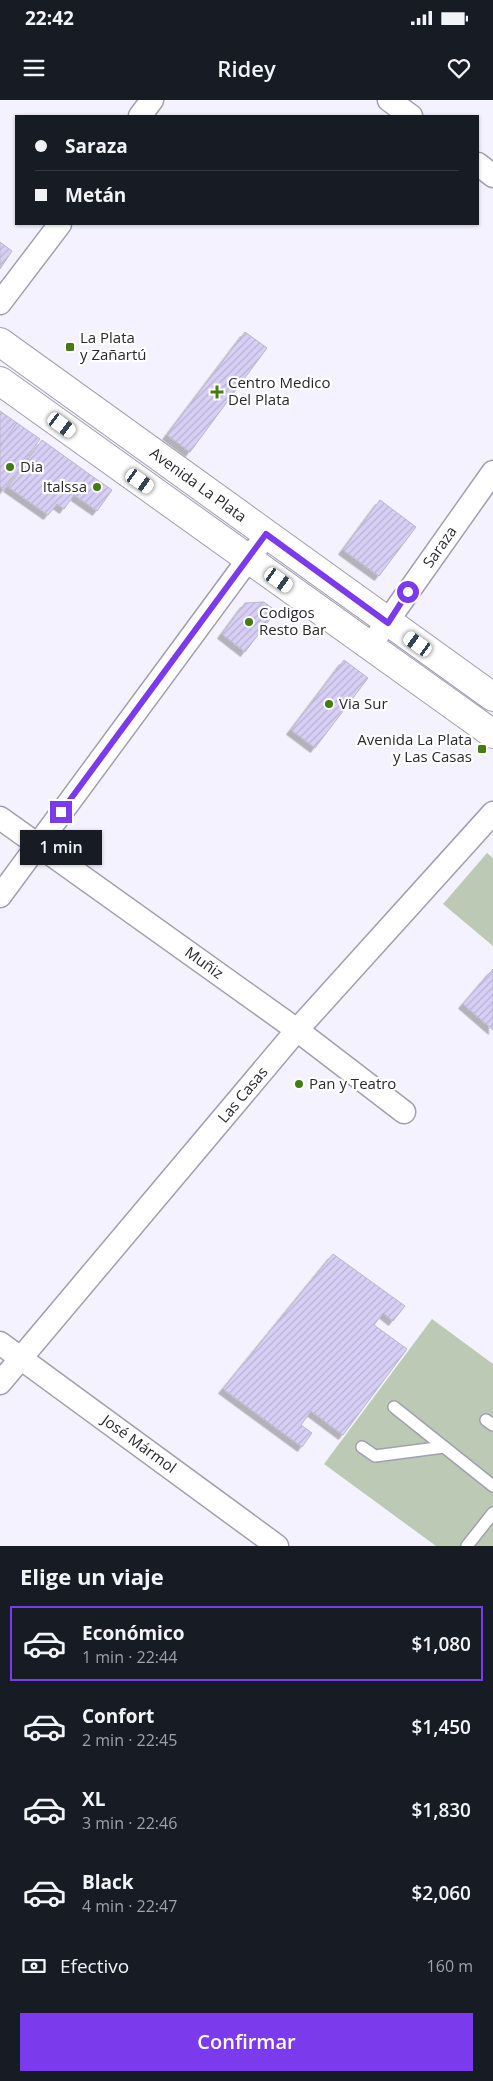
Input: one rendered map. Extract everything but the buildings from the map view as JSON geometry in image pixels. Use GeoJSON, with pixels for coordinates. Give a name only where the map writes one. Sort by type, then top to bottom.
{"type":"FeatureCollection","features":[{"type":"Feature","properties":{"kind":"main road","name":"Avenida La Plata"},"geometry":{"type":"LineString","coordinates":[[0,342],[493,697]]}},
{"type":"Feature","properties":{"kind":"main road","name":"Avenida La Plata"},"geometry":{"type":"LineString","coordinates":[[0,381],[493,734]]}},
{"type":"Feature","properties":{"kind":"street"},"geometry":{"type":"LineString","coordinates":[[141,115],[152,100]]}},
{"type":"Feature","properties":{"kind":"street"},"geometry":{"type":"LineString","coordinates":[[389,100],[410,115]]}},
{"type":"Feature","properties":{"kind":"street"},"geometry":{"type":"LineString","coordinates":[[479,165],[493,176]]}},
{"type":"Feature","properties":{"kind":"street"},"geometry":{"type":"LineString","coordinates":[[0,303],[59,225]]}},
{"type":"Feature","properties":{"kind":"street","name":"Saraza"},"geometry":{"type":"LineString","coordinates":[[370,646],[493,472]]}},
{"type":"Feature","properties":{"kind":"street"},"geometry":{"type":"LineString","coordinates":[[0,896],[266,534]]}},
{"type":"Feature","properties":{"kind":"street","name":"Las Casas"},"geometry":{"type":"LineString","coordinates":[[0,1383],[297,1030],[493,813]]}},
{"type":"Feature","properties":{"kind":"street","name":"Muñiz"},"geometry":{"type":"LineString","coordinates":[[0,818],[297,1030],[404,1112]]}},
{"type":"Feature","properties":{"kind":"street","name":"José Mármol"},"geometry":{"type":"LineString","coordinates":[[0,1343],[277,1546]]}},
{"type":"Feature","properties":{"kind":"lane"},"geometry":{"type":"LineString","coordinates":[[394,1407],[493,1486]]}},
{"type":"Feature","properties":{"kind":"lane"},"geometry":{"type":"LineString","coordinates":[[362,1447],[375,1456],[444,1447]]}},
{"type":"Feature","properties":{"kind":"lane"},"geometry":{"type":"LineString","coordinates":[[467,1546],[493,1513]]}},
{"type":"Feature","properties":{"kind":"green space"},"geometry":{"type":"Polygon","coordinates":[[[487,853],[493,858],[493,946],[443,904],[487,853]]]}},
{"type":"Feature","properties":{"kind":"green space"},"geometry":{"type":"Polygon","coordinates":[[[432,1319],[493,1364],[493,1546],[436,1546],[324,1464],[432,1319]]]}},
{"type":"Feature","properties":{"kind":"place","name":"La Plata y Zañartú"},"geometry":{"type":"Point","coordinates":[70,347]}},
{"type":"Feature","properties":{"kind":"place","name":"Centro Medico Del Plata"},"geometry":{"type":"Point","coordinates":[217,392]}},
{"type":"Feature","properties":{"kind":"place","name":"Dia"},"geometry":{"type":"Point","coordinates":[10,467]}},
{"type":"Feature","properties":{"kind":"place","name":"Italssa"},"geometry":{"type":"Point","coordinates":[97,487]}},
{"type":"Feature","properties":{"kind":"place","name":"Codigos Resto Bar"},"geometry":{"type":"Point","coordinates":[249,622]}},
{"type":"Feature","properties":{"kind":"place","name":"Via Sur"},"geometry":{"type":"Point","coordinates":[329,704]}},
{"type":"Feature","properties":{"kind":"place","name":"Avenida La Plata y Las Casas"},"geometry":{"type":"Point","coordinates":[482,749]}},
{"type":"Feature","properties":{"kind":"place","name":"Pan y Teatro"},"geometry":{"type":"Point","coordinates":[299,1084]}},
{"type":"Feature","properties":{"kind":"route"},"geometry":{"type":"LineString","coordinates":[[61,812],[266,534],[388,623],[408,592]]}}]}
